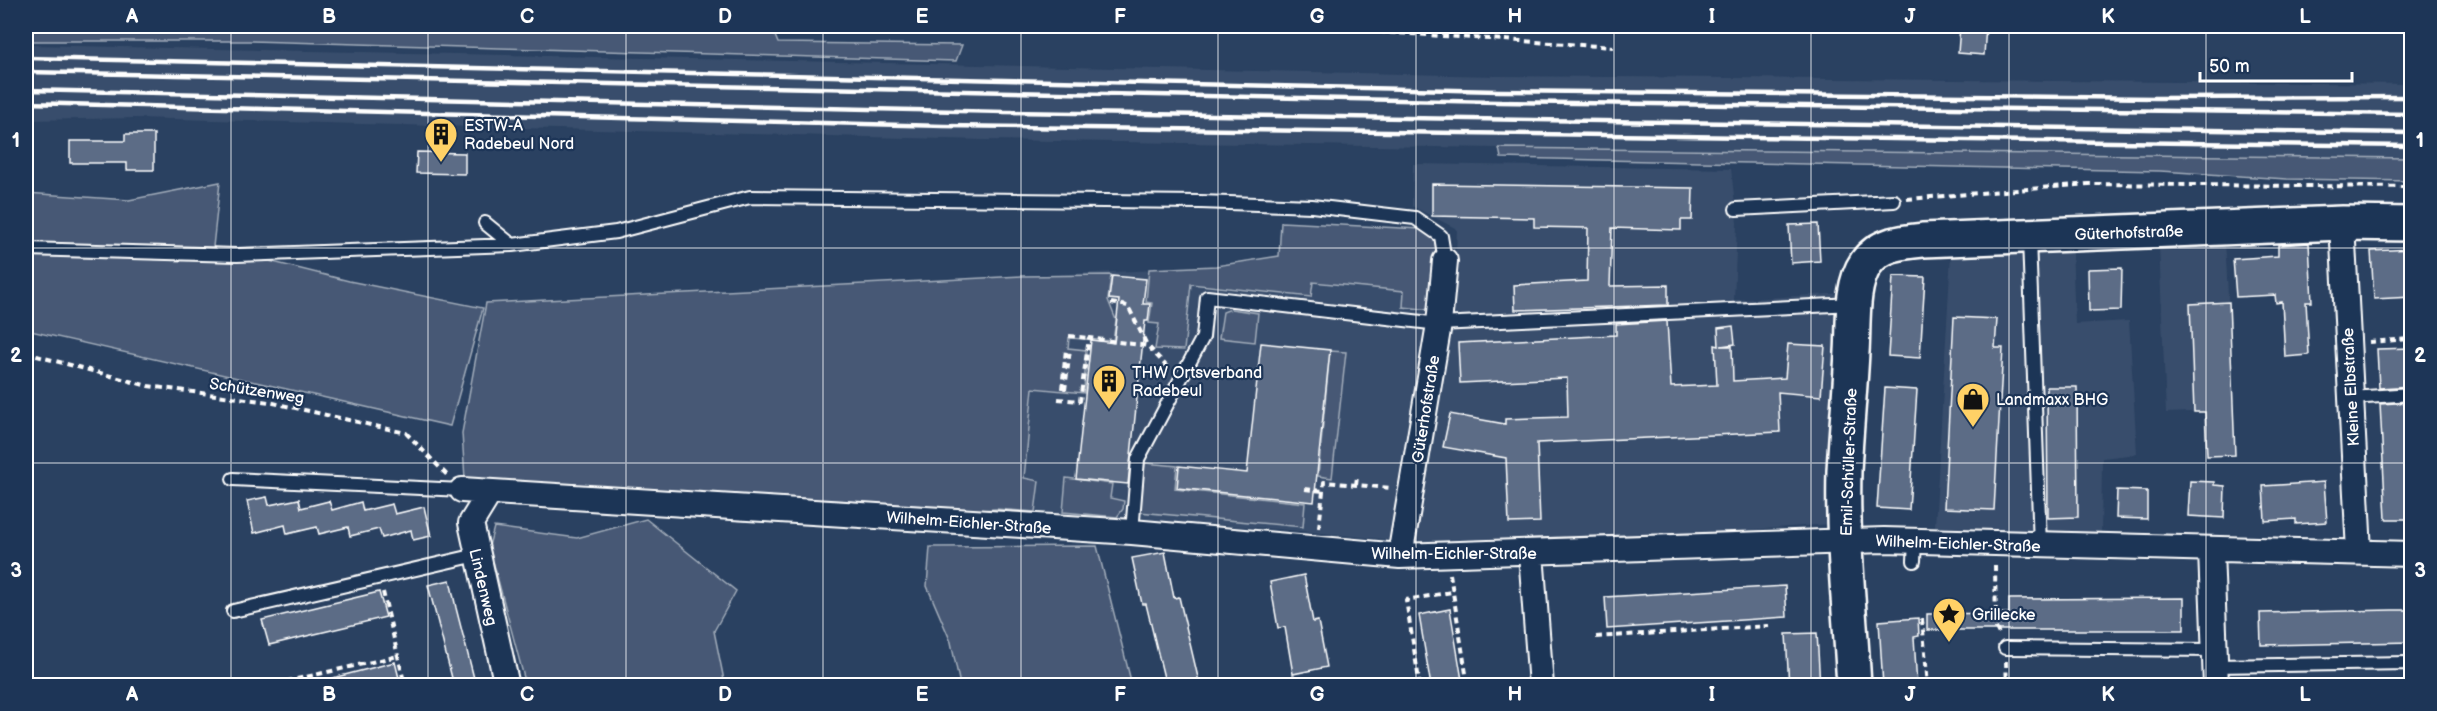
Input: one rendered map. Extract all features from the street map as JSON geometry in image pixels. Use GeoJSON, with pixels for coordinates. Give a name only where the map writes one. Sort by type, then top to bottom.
{"type":"FeatureCollection","features":[{"type":"Feature","properties":{"kind":"street","name":"Güterhofstraße"},"geometry":{"type":"LineString","coordinates":[[1858,289],[1866,262],[1878,252],[1900,243],[2342,223],[2412,224]]}},
{"type":"Feature","properties":{"kind":"street","name":"Kleine Elbstraße"},"geometry":{"type":"LineString","coordinates":[[2342,223],[2359,552]]}},
{"type":"Feature","properties":{"kind":"street","name":"Güterhofstraße"},"geometry":{"type":"LineString","coordinates":[[1400,556],[1439,324],[1445,261]]}},
{"type":"Feature","properties":{"kind":"street","name":"Emil-Schüller-Straße"},"geometry":{"type":"LineString","coordinates":[[1854,686],[1845,540],[1844,471],[1858,289]]}},
{"type":"Feature","properties":{"kind":"street","name":"Wilhelm-Eichler-Straße"},"geometry":{"type":"LineString","coordinates":[[462,490],[1132,532],[1400,556],[1845,540],[1915,551],[1995,543],[2040,546],[2412,554]]}},
{"type":"Feature","properties":{"kind":"street","name":"Lindenweg"},"geometry":{"type":"LineString","coordinates":[[490,492],[471,524],[507,686]]}},
{"type":"Feature","properties":{"kind":"street"},"geometry":{"type":"LineString","coordinates":[[2211,550],[2215,667]]}},
{"type":"Feature","properties":{"kind":"street"},"geometry":{"type":"LineString","coordinates":[[1531,553],[1541,686]]}},
{"type":"Feature","properties":{"kind":"lane"},"geometry":{"type":"LineString","coordinates":[[26,249],[237,255],[512,244],[616,232],[750,197],[1200,202],[1312,207],[1415,218],[1441,236],[1445,261]]}},
{"type":"Feature","properties":{"kind":"lane"},"geometry":{"type":"LineString","coordinates":[[1736,209],[1894,201]]}},
{"type":"Feature","properties":{"kind":"lane"},"geometry":{"type":"LineString","coordinates":[[485,223],[512,244]]}},
{"type":"Feature","properties":{"kind":"lane"},"geometry":{"type":"LineString","coordinates":[[2029,236],[2040,546]]}},
{"type":"Feature","properties":{"kind":"lane"},"geometry":{"type":"LineString","coordinates":[[1132,532],[1138,459],[1203,337],[1207,297],[1439,324],[1858,289]]}},
{"type":"Feature","properties":{"kind":"lane"},"geometry":{"type":"LineString","coordinates":[[2351,398],[2412,394]]}},
{"type":"Feature","properties":{"kind":"lane"},"geometry":{"type":"LineString","coordinates":[[233,478],[462,490]]}},
{"type":"Feature","properties":{"kind":"lane"},"geometry":{"type":"LineString","coordinates":[[233,611],[477,555]]}},
{"type":"Feature","properties":{"kind":"lane"},"geometry":{"type":"LineString","coordinates":[[2005,648],[2215,667],[2409,663],[2412,669]]}},
{"type":"Feature","properties":{"kind":"path"},"geometry":{"type":"LineString","coordinates":[[797,33],[885,26]]}},
{"type":"Feature","properties":{"kind":"path"},"geometry":{"type":"LineString","coordinates":[[1359,26],[1381,32],[1613,47]]}},
{"type":"Feature","properties":{"kind":"path"},"geometry":{"type":"LineString","coordinates":[[1894,201],[2089,184],[2412,187]]}},
{"type":"Feature","properties":{"kind":"path"},"geometry":{"type":"LineString","coordinates":[[2410,348],[2408,301],[2412,300]]}},
{"type":"Feature","properties":{"kind":"path"},"geometry":{"type":"LineString","coordinates":[[1111,303],[1128,306],[1148,346],[1180,380]]}},
{"type":"Feature","properties":{"kind":"path"},"geometry":{"type":"LineString","coordinates":[[1069,336],[1148,346]]}},
{"type":"Feature","properties":{"kind":"path"},"geometry":{"type":"LineString","coordinates":[[1058,399],[1080,401],[1089,339]]}},
{"type":"Feature","properties":{"kind":"path"},"geometry":{"type":"LineString","coordinates":[[2371,342],[2410,339]]}},
{"type":"Feature","properties":{"kind":"path"},"geometry":{"type":"LineString","coordinates":[[1063,389],[1068,349]]}},
{"type":"Feature","properties":{"kind":"path","name":"Schützenweg"},"geometry":{"type":"LineString","coordinates":[[26,353],[148,386],[269,402],[406,433],[462,490]]}},
{"type":"Feature","properties":{"kind":"path"},"geometry":{"type":"LineString","coordinates":[[1356,485],[1357,477]]}},
{"type":"Feature","properties":{"kind":"path"},"geometry":{"type":"LineString","coordinates":[[1316,548],[1324,482],[1411,491]]}},
{"type":"Feature","properties":{"kind":"path"},"geometry":{"type":"LineString","coordinates":[[1305,489],[1323,491]]}},
{"type":"Feature","properties":{"kind":"path"},"geometry":{"type":"LineString","coordinates":[[1995,543],[1996,628],[2005,648],[2007,686]]}},
{"type":"Feature","properties":{"kind":"path"},"geometry":{"type":"LineString","coordinates":[[379,577],[405,686]]}},
{"type":"Feature","properties":{"kind":"path"},"geometry":{"type":"LineString","coordinates":[[1420,686],[1406,600],[1452,592],[1468,686]]}},
{"type":"Feature","properties":{"kind":"path"},"geometry":{"type":"LineString","coordinates":[[1922,619],[1928,686]]}},
{"type":"Feature","properties":{"kind":"path"},"geometry":{"type":"LineString","coordinates":[[1596,638],[1769,626]]}},
{"type":"Feature","properties":{"kind":"path"},"geometry":{"type":"LineString","coordinates":[[266,686],[398,656]]}},
{"type":"Feature","properties":{"kind":"shaded area"},"geometry":{"type":"Polygon","coordinates":[[[26,26],[771,26],[778,43],[962,45],[956,61],[251,41],[26,41],[26,26]]]}},
{"type":"Feature","properties":{"kind":"shaded area"},"geometry":{"type":"Polygon","coordinates":[[[26,45],[1496,76],[2411,84],[2412,158],[985,140],[135,118],[26,120],[26,45]]]}},
{"type":"Feature","properties":{"kind":"shaded area"},"geometry":{"type":"Polygon","coordinates":[[[1499,148],[2411,158],[2412,181],[2287,179],[2160,171],[1501,158],[1499,148]]]}},
{"type":"Feature","properties":{"kind":"shaded area"},"geometry":{"type":"Polygon","coordinates":[[[1413,164],[1731,169],[1737,223],[1734,300],[1846,293],[1830,524],[1721,532],[1433,544],[1289,530],[996,509],[1022,276],[1456,257],[1457,229],[1412,206],[1413,164]]]}},
{"type":"Feature","properties":{"kind":"shaded area"},"geometry":{"type":"Polygon","coordinates":[[[220,182],[213,247],[349,281],[483,308],[450,426],[26,330],[26,193],[129,200],[220,182]]]}},
{"type":"Feature","properties":{"kind":"shaded area"},"geometry":{"type":"Polygon","coordinates":[[[1281,222],[1421,229],[1435,239],[1439,257],[1432,310],[1403,307],[1404,291],[1313,282],[1311,297],[1191,284],[1184,350],[1155,349],[1159,324],[1149,323],[1152,303],[1146,302],[1149,269],[1216,266],[1279,256],[1281,222]]]}},
{"type":"Feature","properties":{"kind":"shaded area"},"geometry":{"type":"Polygon","coordinates":[[[2225,240],[2234,410],[2166,413],[2159,243],[2225,240]]]}},
{"type":"Feature","properties":{"kind":"shaded area"},"geometry":{"type":"Polygon","coordinates":[[[2072,248],[2075,324],[2129,321],[2137,454],[2102,458],[2101,535],[1935,527],[1951,255],[2072,248]]]}},
{"type":"Feature","properties":{"kind":"shaded area"},"geometry":{"type":"Polygon","coordinates":[[[1111,275],[1108,300],[1116,320],[1113,341],[1069,338],[1068,348],[1086,350],[1084,393],[1033,388],[1024,478],[1039,481],[1035,512],[996,509],[953,512],[465,479],[462,433],[486,303],[1022,276],[1111,275]]]}},
{"type":"Feature","properties":{"kind":"shaded area"},"geometry":{"type":"Polygon","coordinates":[[[1231,309],[1258,313],[1255,342],[1219,338],[1223,312],[1231,309]]]}},
{"type":"Feature","properties":{"kind":"shaded area"},"geometry":{"type":"Polygon","coordinates":[[[1330,351],[1346,352],[1332,478],[1318,476],[1330,351]]]}},
{"type":"Feature","properties":{"kind":"shaded area"},"geometry":{"type":"Polygon","coordinates":[[[1145,463],[1177,466],[1175,489],[1305,503],[1303,527],[1139,512],[1145,463]]]}},
{"type":"Feature","properties":{"kind":"shaded area"},"geometry":{"type":"Polygon","coordinates":[[[1066,478],[1112,484],[1110,498],[1124,501],[1123,509],[1117,517],[1063,512],[1066,478]]]}},
{"type":"Feature","properties":{"kind":"shaded area"},"geometry":{"type":"Polygon","coordinates":[[[646,519],[736,591],[714,631],[725,685],[526,685],[489,546],[494,527],[577,538],[646,519]]]}},
{"type":"Feature","properties":{"kind":"shaded area"},"geometry":{"type":"Polygon","coordinates":[[[1097,546],[1132,685],[960,685],[951,642],[927,586],[930,547],[1097,546]]]}},
{"type":"Feature","properties":{"kind":"building"},"geometry":{"type":"Polygon","coordinates":[[[1960,26],[1986,26],[1984,55],[1958,53],[1960,26]]]}},
{"type":"Feature","properties":{"kind":"building"},"geometry":{"type":"Polygon","coordinates":[[[125,134],[154,134],[154,170],[127,170],[127,163],[70,163],[70,141],[125,141],[125,134]]]}},
{"type":"Feature","properties":{"kind":"building","name":"ESTW-A Radebeul Nord"},"geometry":{"type":"Polygon","coordinates":[[[417,152],[465,153],[465,174],[416,173],[417,152]]]}},
{"type":"Feature","properties":{"kind":"building"},"geometry":{"type":"Polygon","coordinates":[[[1432,184],[1693,188],[1692,220],[1681,220],[1681,230],[1612,228],[1610,286],[1668,285],[1668,305],[1515,310],[1514,285],[1587,281],[1588,228],[1534,227],[1534,218],[1432,216],[1432,184]]]}},
{"type":"Feature","properties":{"kind":"building"},"geometry":{"type":"Polygon","coordinates":[[[1818,224],[1820,261],[1791,263],[1789,225],[1818,224]]]}},
{"type":"Feature","properties":{"kind":"building"},"geometry":{"type":"Polygon","coordinates":[[[2309,243],[2312,302],[2306,302],[2309,355],[2285,357],[2282,302],[2276,303],[2275,295],[2236,297],[2233,259],[2278,256],[2278,245],[2309,243]]]}},
{"type":"Feature","properties":{"kind":"building"},"geometry":{"type":"Polygon","coordinates":[[[2412,249],[2412,297],[2374,299],[2371,251],[2412,249]]]}},
{"type":"Feature","properties":{"kind":"building"},"geometry":{"type":"Polygon","coordinates":[[[2122,268],[2121,310],[2089,311],[2088,269],[2122,268]]]}},
{"type":"Feature","properties":{"kind":"building","name":"THW Ortsverband Radebeul"},"geometry":{"type":"Polygon","coordinates":[[[1112,276],[1146,279],[1143,304],[1150,304],[1148,321],[1145,321],[1128,484],[1076,479],[1091,340],[1114,343],[1119,300],[1109,299],[1112,276]]]}},
{"type":"Feature","properties":{"kind":"building"},"geometry":{"type":"Polygon","coordinates":[[[1893,276],[1925,277],[1920,358],[1888,356],[1893,276]]]}},
{"type":"Feature","properties":{"kind":"building"},"geometry":{"type":"Polygon","coordinates":[[[2229,302],[2235,455],[2207,456],[2205,412],[2194,412],[2190,304],[2229,302]]]}},
{"type":"Feature","properties":{"kind":"building","name":"Landmaxx BHG"},"geometry":{"type":"Polygon","coordinates":[[[1954,317],[1997,319],[1995,348],[2003,348],[1994,510],[1944,508],[1954,317]]]}},
{"type":"Feature","properties":{"kind":"building"},"geometry":{"type":"Polygon","coordinates":[[[1667,321],[1671,387],[1717,385],[1715,345],[1719,346],[1718,328],[1733,326],[1735,344],[1721,346],[1732,346],[1733,381],[1785,378],[1788,344],[1825,346],[1821,396],[1778,392],[1780,432],[1537,443],[1540,522],[1509,523],[1506,458],[1443,447],[1450,414],[1505,424],[1505,419],[1568,417],[1567,378],[1460,383],[1458,343],[1616,335],[1616,324],[1667,321]]]}},
{"type":"Feature","properties":{"kind":"building"},"geometry":{"type":"Polygon","coordinates":[[[1261,343],[1330,350],[1314,502],[1177,488],[1179,466],[1247,473],[1261,343]]]}},
{"type":"Feature","properties":{"kind":"building"},"geometry":{"type":"Polygon","coordinates":[[[2412,348],[2412,386],[2379,388],[2377,349],[2412,348]]]}},
{"type":"Feature","properties":{"kind":"building"},"geometry":{"type":"Polygon","coordinates":[[[2047,387],[2077,387],[2078,517],[2048,518],[2047,387]]]}},
{"type":"Feature","properties":{"kind":"building"},"geometry":{"type":"Polygon","coordinates":[[[1885,388],[1917,390],[1909,510],[1877,508],[1885,388]]]}},
{"type":"Feature","properties":{"kind":"building"},"geometry":{"type":"Polygon","coordinates":[[[2412,402],[2412,430],[2404,430],[2406,469],[2412,469],[2412,519],[2386,519],[2380,404],[2412,402]]]}},
{"type":"Feature","properties":{"kind":"building"},"geometry":{"type":"Polygon","coordinates":[[[2190,481],[2214,482],[2214,485],[2225,486],[2224,518],[2188,516],[2190,481]]]}},
{"type":"Feature","properties":{"kind":"building"},"geometry":{"type":"Polygon","coordinates":[[[2324,482],[2327,522],[2296,524],[2296,519],[2265,521],[2263,486],[2324,482]]]}},
{"type":"Feature","properties":{"kind":"building"},"geometry":{"type":"Polygon","coordinates":[[[2117,490],[2147,491],[2147,519],[2116,518],[2117,490]]]}},
{"type":"Feature","properties":{"kind":"building"},"geometry":{"type":"Polygon","coordinates":[[[267,497],[269,505],[299,499],[301,508],[329,501],[332,510],[361,502],[363,511],[392,504],[395,514],[424,507],[431,536],[413,540],[411,530],[382,538],[379,529],[350,536],[348,527],[319,534],[317,527],[287,534],[285,525],[254,533],[247,501],[267,497]]]}},
{"type":"Feature","properties":{"kind":"building"},"geometry":{"type":"Polygon","coordinates":[[[1165,552],[1174,598],[1179,597],[1200,686],[1166,686],[1146,604],[1142,604],[1132,558],[1165,552]]]}},
{"type":"Feature","properties":{"kind":"building"},"geometry":{"type":"Polygon","coordinates":[[[1304,575],[1313,622],[1318,621],[1327,667],[1293,674],[1285,627],[1278,628],[1270,582],[1304,575]]]}},
{"type":"Feature","properties":{"kind":"building"},"geometry":{"type":"Polygon","coordinates":[[[450,580],[476,686],[454,686],[428,585],[450,580]]]}},
{"type":"Feature","properties":{"kind":"building"},"geometry":{"type":"Polygon","coordinates":[[[1785,586],[1787,617],[1607,629],[1605,597],[1785,586]]]}},
{"type":"Feature","properties":{"kind":"building"},"geometry":{"type":"Polygon","coordinates":[[[379,592],[386,617],[269,645],[262,620],[379,592]]]}},
{"type":"Feature","properties":{"kind":"building"},"geometry":{"type":"Polygon","coordinates":[[[2184,598],[2184,630],[1927,630],[1927,614],[2009,613],[2009,599],[2184,598]]]}},
{"type":"Feature","properties":{"kind":"building"},"geometry":{"type":"Polygon","coordinates":[[[1450,609],[1463,686],[1431,686],[1419,615],[1450,609]]]}},
{"type":"Feature","properties":{"kind":"building"},"geometry":{"type":"Polygon","coordinates":[[[2412,610],[2412,642],[2261,645],[2260,613],[2412,610]]]}},
{"type":"Feature","properties":{"kind":"building"},"geometry":{"type":"Polygon","coordinates":[[[1918,618],[1919,636],[1914,637],[1917,686],[1883,686],[1879,621],[1918,618]]]}},
{"type":"Feature","properties":{"kind":"building"},"geometry":{"type":"Polygon","coordinates":[[[1817,633],[1820,686],[1789,686],[1786,634],[1817,633]]]}},
{"type":"Feature","properties":{"kind":"building"},"geometry":{"type":"Polygon","coordinates":[[[395,662],[401,686],[326,686],[325,680],[395,662]]]}},
{"type":"Feature","properties":{"kind":"railway"},"geometry":{"type":"LineString","coordinates":[[26,58],[1499,91],[2156,98],[2412,97]]}},
{"type":"Feature","properties":{"kind":"railway"},"geometry":{"type":"LineString","coordinates":[[26,72],[1498,102],[2412,114]]}},
{"type":"Feature","properties":{"kind":"railway"},"geometry":{"type":"LineString","coordinates":[[26,90],[1005,112],[2412,133]]}},
{"type":"Feature","properties":{"kind":"railway"},"geometry":{"type":"LineString","coordinates":[[26,103],[944,126],[2412,146]]}},
{"type":"Feature","properties":{"kind":"place","name":"ESTW-A Radebeul Nord"},"geometry":{"type":"Point","coordinates":[441,163]}},
{"type":"Feature","properties":{"kind":"place","name":"THW Ortsverband Radebeul"},"geometry":{"type":"Point","coordinates":[1109,410]}},
{"type":"Feature","properties":{"kind":"place","name":"Landmaxx BHG"},"geometry":{"type":"Point","coordinates":[1973,428]}},
{"type":"Feature","properties":{"kind":"place","name":"Grillecke"},"geometry":{"type":"Point","coordinates":[1949,643]}}]}
